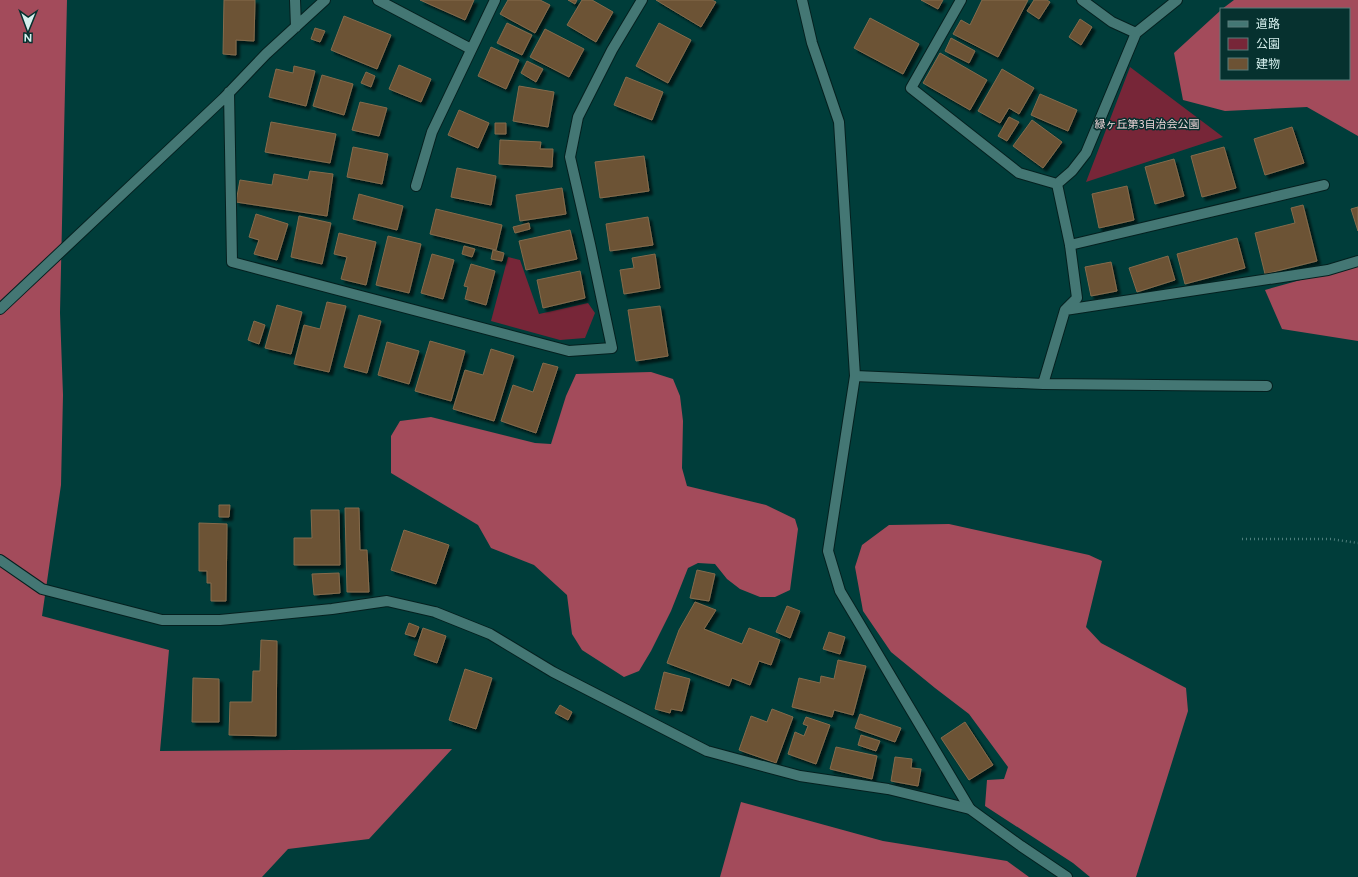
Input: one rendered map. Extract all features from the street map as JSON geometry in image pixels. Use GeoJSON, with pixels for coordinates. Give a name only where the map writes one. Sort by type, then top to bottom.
{"type":"FeatureCollection","features":[{"type":"Feature","properties":{"kind":"street"},"geometry":{"type":"LineString","coordinates":[[295,0],[296,27]]}},
{"type":"Feature","properties":{"kind":"street"},"geometry":{"type":"LineString","coordinates":[[0,309],[229,92],[266,54],[325,0]]}},
{"type":"Feature","properties":{"kind":"street"},"geometry":{"type":"LineString","coordinates":[[378,0],[471,48]]}},
{"type":"Feature","properties":{"kind":"street"},"geometry":{"type":"LineString","coordinates":[[416,186],[432,132],[495,0]]}},
{"type":"Feature","properties":{"kind":"street"},"geometry":{"type":"LineString","coordinates":[[229,92],[232,262],[569,351],[612,348],[570,157],[578,117],[612,50],[642,0]]}},
{"type":"Feature","properties":{"kind":"street"},"geometry":{"type":"LineString","coordinates":[[802,0],[812,43],[839,122],[855,376],[828,551],[840,591],[970,809]]}},
{"type":"Feature","properties":{"kind":"street"},"geometry":{"type":"LineString","coordinates":[[960,0],[911,88],[1018,173],[1057,184]]}},
{"type":"Feature","properties":{"kind":"street"},"geometry":{"type":"LineString","coordinates":[[1082,0],[1112,22],[1136,33]]}},
{"type":"Feature","properties":{"kind":"street"},"geometry":{"type":"LineString","coordinates":[[1057,184],[1072,171],[1086,153],[1136,33],[1177,0]]}},
{"type":"Feature","properties":{"kind":"street"},"geometry":{"type":"LineString","coordinates":[[1043,384],[1065,310],[1077,298],[1070,245],[1057,184]]}},
{"type":"Feature","properties":{"kind":"street"},"geometry":{"type":"LineString","coordinates":[[1070,245],[1324,185]]}},
{"type":"Feature","properties":{"kind":"street"},"geometry":{"type":"LineString","coordinates":[[1065,310],[1328,270],[1358,261]]}},
{"type":"Feature","properties":{"kind":"street"},"geometry":{"type":"LineString","coordinates":[[855,376],[1043,384],[1267,386]]}},
{"type":"Feature","properties":{"kind":"street"},"geometry":{"type":"LineString","coordinates":[[0,560],[42,589],[162,620],[220,620],[332,609],[387,601],[435,612],[490,634],[553,672],[707,751],[800,776],[888,789],[970,809],[1067,877]]}},
{"type":"Feature","properties":{"kind":"path"},"geometry":{"type":"LineString","coordinates":[[1242,539],[1331,539],[1358,543]]}},
{"type":"Feature","properties":{"kind":"green space","name":"緑ヶ丘第3自治会公園"},"geometry":{"type":"Polygon","coordinates":[[[1130,67],[1223,137],[1086,182],[1130,67]]]}},
{"type":"Feature","properties":{"kind":"green space"},"geometry":{"type":"Polygon","coordinates":[[[508,257],[520,260],[539,314],[588,303],[595,313],[585,338],[560,340],[491,321],[508,257]]]}},
{"type":"Feature","properties":{"kind":"shaded area"},"geometry":{"type":"Polygon","coordinates":[[[0,0],[67,0],[60,313],[63,395],[61,485],[42,616],[169,650],[160,751],[452,749],[369,839],[288,849],[262,877],[0,877],[0,0]]]}},
{"type":"Feature","properties":{"kind":"shaded area"},"geometry":{"type":"Polygon","coordinates":[[[1234,0],[1358,0],[1358,136],[1307,107],[1225,111],[1183,100],[1174,53],[1220,11],[1220,80],[1350,80],[1350,8],[1223,8],[1234,0]]]}},
{"type":"Feature","properties":{"kind":"shaded area"},"geometry":{"type":"Polygon","coordinates":[[[1358,264],[1358,341],[1282,329],[1265,290],[1358,264]]]}},
{"type":"Feature","properties":{"kind":"shaded area"},"geometry":{"type":"Polygon","coordinates":[[[651,372],[673,379],[680,396],[683,421],[682,468],[687,486],[766,505],[795,519],[798,529],[790,590],[775,597],[760,597],[740,589],[727,579],[715,564],[698,563],[688,568],[671,611],[651,651],[639,671],[624,677],[582,650],[572,634],[567,595],[534,565],[491,548],[478,525],[391,473],[391,436],[400,421],[431,417],[535,443],[551,444],[566,396],[576,374],[651,372]]]}},
{"type":"Feature","properties":{"kind":"shaded area"},"geometry":{"type":"Polygon","coordinates":[[[949,524],[1089,555],[1102,561],[1086,627],[1101,643],[1186,688],[1188,711],[1136,877],[1090,877],[1073,863],[985,806],[987,780],[1004,779],[1008,767],[969,714],[891,652],[863,611],[855,567],[862,545],[889,525],[949,524]]]}},
{"type":"Feature","properties":{"kind":"shaded area"},"geometry":{"type":"Polygon","coordinates":[[[741,802],[883,841],[1007,861],[1029,877],[720,877],[741,802]]]}},
{"type":"Feature","properties":{"kind":"building"},"geometry":{"type":"Polygon","coordinates":[[[224,0],[255,0],[254,41],[236,40],[236,55],[223,54],[224,0]]]}},
{"type":"Feature","properties":{"kind":"building"},"geometry":{"type":"Polygon","coordinates":[[[420,0],[474,0],[465,20],[420,0]]]}},
{"type":"Feature","properties":{"kind":"building"},"geometry":{"type":"Polygon","coordinates":[[[508,0],[540,0],[550,5],[535,33],[500,14],[508,0]]]}},
{"type":"Feature","properties":{"kind":"building"},"geometry":{"type":"Polygon","coordinates":[[[568,0],[577,0],[575,4],[568,0]]]}},
{"type":"Feature","properties":{"kind":"building"},"geometry":{"type":"Polygon","coordinates":[[[582,0],[592,0],[613,12],[596,42],[567,25],[582,0]]]}},
{"type":"Feature","properties":{"kind":"building"},"geometry":{"type":"Polygon","coordinates":[[[656,0],[712,0],[716,2],[701,27],[656,0]]]}},
{"type":"Feature","properties":{"kind":"building"},"geometry":{"type":"Polygon","coordinates":[[[921,0],[943,0],[938,9],[921,0]]]}},
{"type":"Feature","properties":{"kind":"building"},"geometry":{"type":"Polygon","coordinates":[[[982,0],[1028,0],[998,57],[953,34],[961,20],[970,25],[982,0]]]}},
{"type":"Feature","properties":{"kind":"building"},"geometry":{"type":"Polygon","coordinates":[[[1034,0],[1047,0],[1050,2],[1039,19],[1027,11],[1034,0]]]}},
{"type":"Feature","properties":{"kind":"building"},"geometry":{"type":"Polygon","coordinates":[[[344,16],[391,35],[377,69],[331,50],[344,16]]]}},
{"type":"Feature","properties":{"kind":"building"},"geometry":{"type":"Polygon","coordinates":[[[870,18],[919,44],[903,74],[854,48],[870,18]]]}},
{"type":"Feature","properties":{"kind":"building"},"geometry":{"type":"Polygon","coordinates":[[[1080,19],[1092,27],[1081,45],[1069,37],[1080,19]]]}},
{"type":"Feature","properties":{"kind":"building"},"geometry":{"type":"Polygon","coordinates":[[[507,23],[532,35],[522,55],[497,43],[507,23]]]}},
{"type":"Feature","properties":{"kind":"building"},"geometry":{"type":"Polygon","coordinates":[[[659,23],[691,40],[668,83],[636,66],[659,23]]]}},
{"type":"Feature","properties":{"kind":"building"},"geometry":{"type":"Polygon","coordinates":[[[315,28],[325,31],[320,42],[311,39],[315,28]]]}},
{"type":"Feature","properties":{"kind":"building"},"geometry":{"type":"Polygon","coordinates":[[[545,29],[584,49],[569,77],[530,57],[545,29]]]}},
{"type":"Feature","properties":{"kind":"building"},"geometry":{"type":"Polygon","coordinates":[[[951,38],[975,51],[969,63],[945,51],[951,38]]]}},
{"type":"Feature","properties":{"kind":"building"},"geometry":{"type":"Polygon","coordinates":[[[491,47],[519,60],[506,89],[478,76],[491,47]]]}},
{"type":"Feature","properties":{"kind":"building"},"geometry":{"type":"Polygon","coordinates":[[[940,53],[987,80],[970,110],[923,83],[940,53]]]}},
{"type":"Feature","properties":{"kind":"building"},"geometry":{"type":"Polygon","coordinates":[[[527,61],[543,69],[536,82],[521,73],[527,61]]]}},
{"type":"Feature","properties":{"kind":"building"},"geometry":{"type":"Polygon","coordinates":[[[399,65],[431,79],[421,102],[389,89],[399,65]]]}},
{"type":"Feature","properties":{"kind":"building"},"geometry":{"type":"Polygon","coordinates":[[[294,66],[315,71],[306,106],[269,97],[276,69],[293,73],[294,66]]]}},
{"type":"Feature","properties":{"kind":"building"},"geometry":{"type":"Polygon","coordinates":[[[1002,69],[1034,88],[1019,114],[1009,108],[1000,123],[978,111],[1002,69]]]}},
{"type":"Feature","properties":{"kind":"building"},"geometry":{"type":"Polygon","coordinates":[[[366,72],[375,76],[371,87],[361,83],[366,72]]]}},
{"type":"Feature","properties":{"kind":"building"},"geometry":{"type":"Polygon","coordinates":[[[322,75],[353,84],[344,115],[313,106],[322,75]]]}},
{"type":"Feature","properties":{"kind":"building"},"geometry":{"type":"Polygon","coordinates":[[[626,77],[663,92],[652,120],[614,105],[626,77]]]}},
{"type":"Feature","properties":{"kind":"building"},"geometry":{"type":"Polygon","coordinates":[[[519,86],[554,92],[548,127],[513,121],[519,86]]]}},
{"type":"Feature","properties":{"kind":"building"},"geometry":{"type":"Polygon","coordinates":[[[1040,94],[1077,110],[1068,131],[1031,115],[1040,94]]]}},
{"type":"Feature","properties":{"kind":"building"},"geometry":{"type":"Polygon","coordinates":[[[360,102],[387,108],[379,136],[352,130],[360,102]]]}},
{"type":"Feature","properties":{"kind":"building"},"geometry":{"type":"Polygon","coordinates":[[[459,110],[489,123],[478,148],[448,135],[459,110]]]}},
{"type":"Feature","properties":{"kind":"building"},"geometry":{"type":"Polygon","coordinates":[[[1009,117],[1019,122],[1007,141],[998,136],[1009,117]]]}},
{"type":"Feature","properties":{"kind":"building"},"geometry":{"type":"Polygon","coordinates":[[[1032,120],[1062,142],[1043,168],[1013,146],[1032,120]]]}},
{"type":"Feature","properties":{"kind":"building"},"geometry":{"type":"Polygon","coordinates":[[[271,122],[336,134],[330,163],[265,152],[271,122]]]}},
{"type":"Feature","properties":{"kind":"building"},"geometry":{"type":"Polygon","coordinates":[[[495,123],[506,123],[506,134],[495,134],[495,123]]]}},
{"type":"Feature","properties":{"kind":"building"},"geometry":{"type":"Polygon","coordinates":[[[1292,127],[1304,163],[1265,175],[1254,139],[1292,127]]]}},
{"type":"Feature","properties":{"kind":"building"},"geometry":{"type":"Polygon","coordinates":[[[500,140],[541,142],[540,149],[553,149],[552,167],[499,164],[500,140]]]}},
{"type":"Feature","properties":{"kind":"building"},"geometry":{"type":"Polygon","coordinates":[[[353,147],[388,154],[382,184],[347,177],[353,147]]]}},
{"type":"Feature","properties":{"kind":"building"},"geometry":{"type":"Polygon","coordinates":[[[1224,147],[1236,188],[1202,197],[1191,156],[1224,147]]]}},
{"type":"Feature","properties":{"kind":"building"},"geometry":{"type":"Polygon","coordinates":[[[644,156],[649,191],[600,198],[595,162],[644,156]]]}},
{"type":"Feature","properties":{"kind":"building"},"geometry":{"type":"Polygon","coordinates":[[[1174,159],[1184,196],[1155,204],[1145,167],[1174,159]]]}},
{"type":"Feature","properties":{"kind":"building"},"geometry":{"type":"Polygon","coordinates":[[[457,168],[496,176],[491,205],[451,197],[457,168]]]}},
{"type":"Feature","properties":{"kind":"building"},"geometry":{"type":"Polygon","coordinates":[[[310,171],[333,174],[327,216],[236,202],[240,180],[272,185],[274,174],[308,180],[310,171]]]}},
{"type":"Feature","properties":{"kind":"building"},"geometry":{"type":"Polygon","coordinates":[[[1127,186],[1134,220],[1099,228],[1092,194],[1127,186]]]}},
{"type":"Feature","properties":{"kind":"building"},"geometry":{"type":"Polygon","coordinates":[[[562,188],[566,214],[520,221],[516,195],[562,188]]]}},
{"type":"Feature","properties":{"kind":"building"},"geometry":{"type":"Polygon","coordinates":[[[359,194],[403,206],[397,230],[353,219],[359,194]]]}},
{"type":"Feature","properties":{"kind":"building"},"geometry":{"type":"Polygon","coordinates":[[[1303,205],[1317,261],[1265,274],[1255,233],[1295,223],[1291,208],[1303,205]]]}},
{"type":"Feature","properties":{"kind":"building"},"geometry":{"type":"Polygon","coordinates":[[[1358,207],[1358,231],[1351,209],[1358,207]]]}},
{"type":"Feature","properties":{"kind":"building"},"geometry":{"type":"Polygon","coordinates":[[[436,209],[502,225],[496,250],[430,234],[436,209]]]}},
{"type":"Feature","properties":{"kind":"building"},"geometry":{"type":"Polygon","coordinates":[[[256,214],[288,224],[277,260],[254,254],[259,240],[249,237],[256,214]]]}},
{"type":"Feature","properties":{"kind":"building"},"geometry":{"type":"Polygon","coordinates":[[[299,216],[331,223],[322,264],[291,257],[299,216]]]}},
{"type":"Feature","properties":{"kind":"building"},"geometry":{"type":"Polygon","coordinates":[[[648,217],[653,245],[610,251],[606,224],[648,217]]]}},
{"type":"Feature","properties":{"kind":"building"},"geometry":{"type":"Polygon","coordinates":[[[529,223],[530,229],[515,233],[513,227],[529,223]]]}},
{"type":"Feature","properties":{"kind":"building"},"geometry":{"type":"Polygon","coordinates":[[[570,230],[577,259],[526,270],[519,241],[570,230]]]}},
{"type":"Feature","properties":{"kind":"building"},"geometry":{"type":"Polygon","coordinates":[[[339,233],[376,242],[366,285],[341,279],[347,257],[334,254],[339,233]]]}},
{"type":"Feature","properties":{"kind":"building"},"geometry":{"type":"Polygon","coordinates":[[[388,236],[421,244],[409,293],[376,285],[388,236]]]}},
{"type":"Feature","properties":{"kind":"building"},"geometry":{"type":"Polygon","coordinates":[[[1237,238],[1245,268],[1185,284],[1177,254],[1237,238]]]}},
{"type":"Feature","properties":{"kind":"building"},"geometry":{"type":"Polygon","coordinates":[[[464,246],[475,249],[472,257],[462,254],[464,246]]]}},
{"type":"Feature","properties":{"kind":"building"},"geometry":{"type":"Polygon","coordinates":[[[493,250],[504,253],[502,261],[491,259],[493,250]]]}},
{"type":"Feature","properties":{"kind":"building"},"geometry":{"type":"Polygon","coordinates":[[[432,254],[454,260],[443,299],[421,293],[432,254]]]}},
{"type":"Feature","properties":{"kind":"building"},"geometry":{"type":"Polygon","coordinates":[[[655,254],[660,288],[624,294],[620,270],[634,268],[632,258],[655,254]]]}},
{"type":"Feature","properties":{"kind":"building"},"geometry":{"type":"Polygon","coordinates":[[[1168,256],[1175,280],[1137,292],[1129,268],[1168,256]]]}},
{"type":"Feature","properties":{"kind":"building"},"geometry":{"type":"Polygon","coordinates":[[[1111,262],[1117,291],[1091,296],[1085,267],[1111,262]]]}},
{"type":"Feature","properties":{"kind":"building"},"geometry":{"type":"Polygon","coordinates":[[[471,264],[495,271],[486,305],[465,299],[468,287],[464,286],[471,264]]]}},
{"type":"Feature","properties":{"kind":"building"},"geometry":{"type":"Polygon","coordinates":[[[580,271],[585,298],[543,308],[537,280],[580,271]]]}},
{"type":"Feature","properties":{"kind":"building"},"geometry":{"type":"Polygon","coordinates":[[[327,302],[346,306],[329,372],[294,364],[304,325],[320,329],[327,302]]]}},
{"type":"Feature","properties":{"kind":"building"},"geometry":{"type":"Polygon","coordinates":[[[277,305],[302,312],[291,354],[265,348],[277,305]]]}},
{"type":"Feature","properties":{"kind":"building"},"geometry":{"type":"Polygon","coordinates":[[[660,306],[668,356],[636,361],[628,310],[660,306]]]}},
{"type":"Feature","properties":{"kind":"building"},"geometry":{"type":"Polygon","coordinates":[[[359,315],[381,321],[367,373],[344,367],[359,315]]]}},
{"type":"Feature","properties":{"kind":"building"},"geometry":{"type":"Polygon","coordinates":[[[254,321],[265,325],[259,344],[248,340],[254,321]]]}},
{"type":"Feature","properties":{"kind":"building"},"geometry":{"type":"Polygon","coordinates":[[[430,341],[465,351],[451,401],[415,391],[430,341]]]}},
{"type":"Feature","properties":{"kind":"building"},"geometry":{"type":"Polygon","coordinates":[[[387,342],[419,351],[409,384],[378,375],[387,342]]]}},
{"type":"Feature","properties":{"kind":"building"},"geometry":{"type":"Polygon","coordinates":[[[491,349],[514,356],[494,421],[453,409],[465,370],[483,375],[491,349]]]}},
{"type":"Feature","properties":{"kind":"building"},"geometry":{"type":"Polygon","coordinates":[[[543,363],[558,367],[536,433],[501,421],[513,385],[533,392],[543,363]]]}},
{"type":"Feature","properties":{"kind":"building"},"geometry":{"type":"Polygon","coordinates":[[[219,505],[230,505],[229,517],[219,517],[219,505]]]}},
{"type":"Feature","properties":{"kind":"building"},"geometry":{"type":"Polygon","coordinates":[[[345,508],[359,508],[360,550],[367,550],[369,592],[347,592],[345,508]]]}},
{"type":"Feature","properties":{"kind":"building"},"geometry":{"type":"Polygon","coordinates":[[[311,510],[339,510],[340,565],[294,565],[294,538],[312,538],[311,510]]]}},
{"type":"Feature","properties":{"kind":"building"},"geometry":{"type":"Polygon","coordinates":[[[199,523],[227,524],[226,601],[211,601],[211,583],[207,583],[207,571],[199,571],[199,523]]]}},
{"type":"Feature","properties":{"kind":"building"},"geometry":{"type":"Polygon","coordinates":[[[404,530],[449,545],[436,584],[391,570],[404,530]]]}},
{"type":"Feature","properties":{"kind":"building"},"geometry":{"type":"Polygon","coordinates":[[[697,570],[715,574],[709,601],[690,598],[697,570]]]}},
{"type":"Feature","properties":{"kind":"building"},"geometry":{"type":"Polygon","coordinates":[[[339,573],[340,593],[314,595],[312,574],[339,573]]]}},
{"type":"Feature","properties":{"kind":"building"},"geometry":{"type":"Polygon","coordinates":[[[695,602],[716,610],[704,629],[742,644],[749,628],[780,640],[771,665],[759,661],[750,685],[732,678],[729,686],[667,663],[679,630],[695,602]]]}},
{"type":"Feature","properties":{"kind":"building"},"geometry":{"type":"Polygon","coordinates":[[[787,606],[800,611],[790,638],[776,632],[787,606]]]}},
{"type":"Feature","properties":{"kind":"building"},"geometry":{"type":"Polygon","coordinates":[[[409,623],[419,627],[415,637],[405,634],[409,623]]]}},
{"type":"Feature","properties":{"kind":"building"},"geometry":{"type":"Polygon","coordinates":[[[423,628],[446,636],[437,663],[414,655],[423,628]]]}},
{"type":"Feature","properties":{"kind":"building"},"geometry":{"type":"Polygon","coordinates":[[[829,632],[845,637],[840,654],[823,649],[829,632]]]}},
{"type":"Feature","properties":{"kind":"building"},"geometry":{"type":"Polygon","coordinates":[[[261,640],[277,641],[276,736],[229,735],[230,702],[252,702],[253,671],[260,671],[261,640]]]}},
{"type":"Feature","properties":{"kind":"building"},"geometry":{"type":"Polygon","coordinates":[[[838,660],[866,666],[853,715],[834,710],[832,717],[792,707],[799,678],[820,683],[821,676],[834,679],[838,660]]]}},
{"type":"Feature","properties":{"kind":"building"},"geometry":{"type":"Polygon","coordinates":[[[465,669],[492,678],[476,729],[449,720],[465,669]]]}},
{"type":"Feature","properties":{"kind":"building"},"geometry":{"type":"Polygon","coordinates":[[[664,672],[690,679],[682,711],[671,709],[670,713],[655,709],[664,672]]]}},
{"type":"Feature","properties":{"kind":"building"},"geometry":{"type":"Polygon","coordinates":[[[193,678],[219,679],[219,722],[192,722],[193,678]]]}},
{"type":"Feature","properties":{"kind":"building"},"geometry":{"type":"Polygon","coordinates":[[[560,705],[572,712],[568,720],[555,713],[560,705]]]}},
{"type":"Feature","properties":{"kind":"building"},"geometry":{"type":"Polygon","coordinates":[[[772,709],[793,717],[776,763],[739,750],[751,716],[767,722],[772,709]]]}},
{"type":"Feature","properties":{"kind":"building"},"geometry":{"type":"Polygon","coordinates":[[[860,714],[901,728],[895,742],[855,728],[860,714]]]}},
{"type":"Feature","properties":{"kind":"building"},"geometry":{"type":"Polygon","coordinates":[[[806,717],[830,725],[816,764],[788,754],[795,732],[804,736],[808,726],[803,724],[806,717]]]}},
{"type":"Feature","properties":{"kind":"building"},"geometry":{"type":"Polygon","coordinates":[[[965,722],[993,765],[969,780],[941,738],[965,722]]]}},
{"type":"Feature","properties":{"kind":"building"},"geometry":{"type":"Polygon","coordinates":[[[861,735],[880,741],[876,751],[858,745],[861,735]]]}},
{"type":"Feature","properties":{"kind":"building"},"geometry":{"type":"Polygon","coordinates":[[[836,747],[877,756],[872,779],[830,769],[836,747]]]}},
{"type":"Feature","properties":{"kind":"building"},"geometry":{"type":"Polygon","coordinates":[[[895,757],[912,759],[911,768],[921,769],[918,786],[891,781],[895,757]]]}}]}
